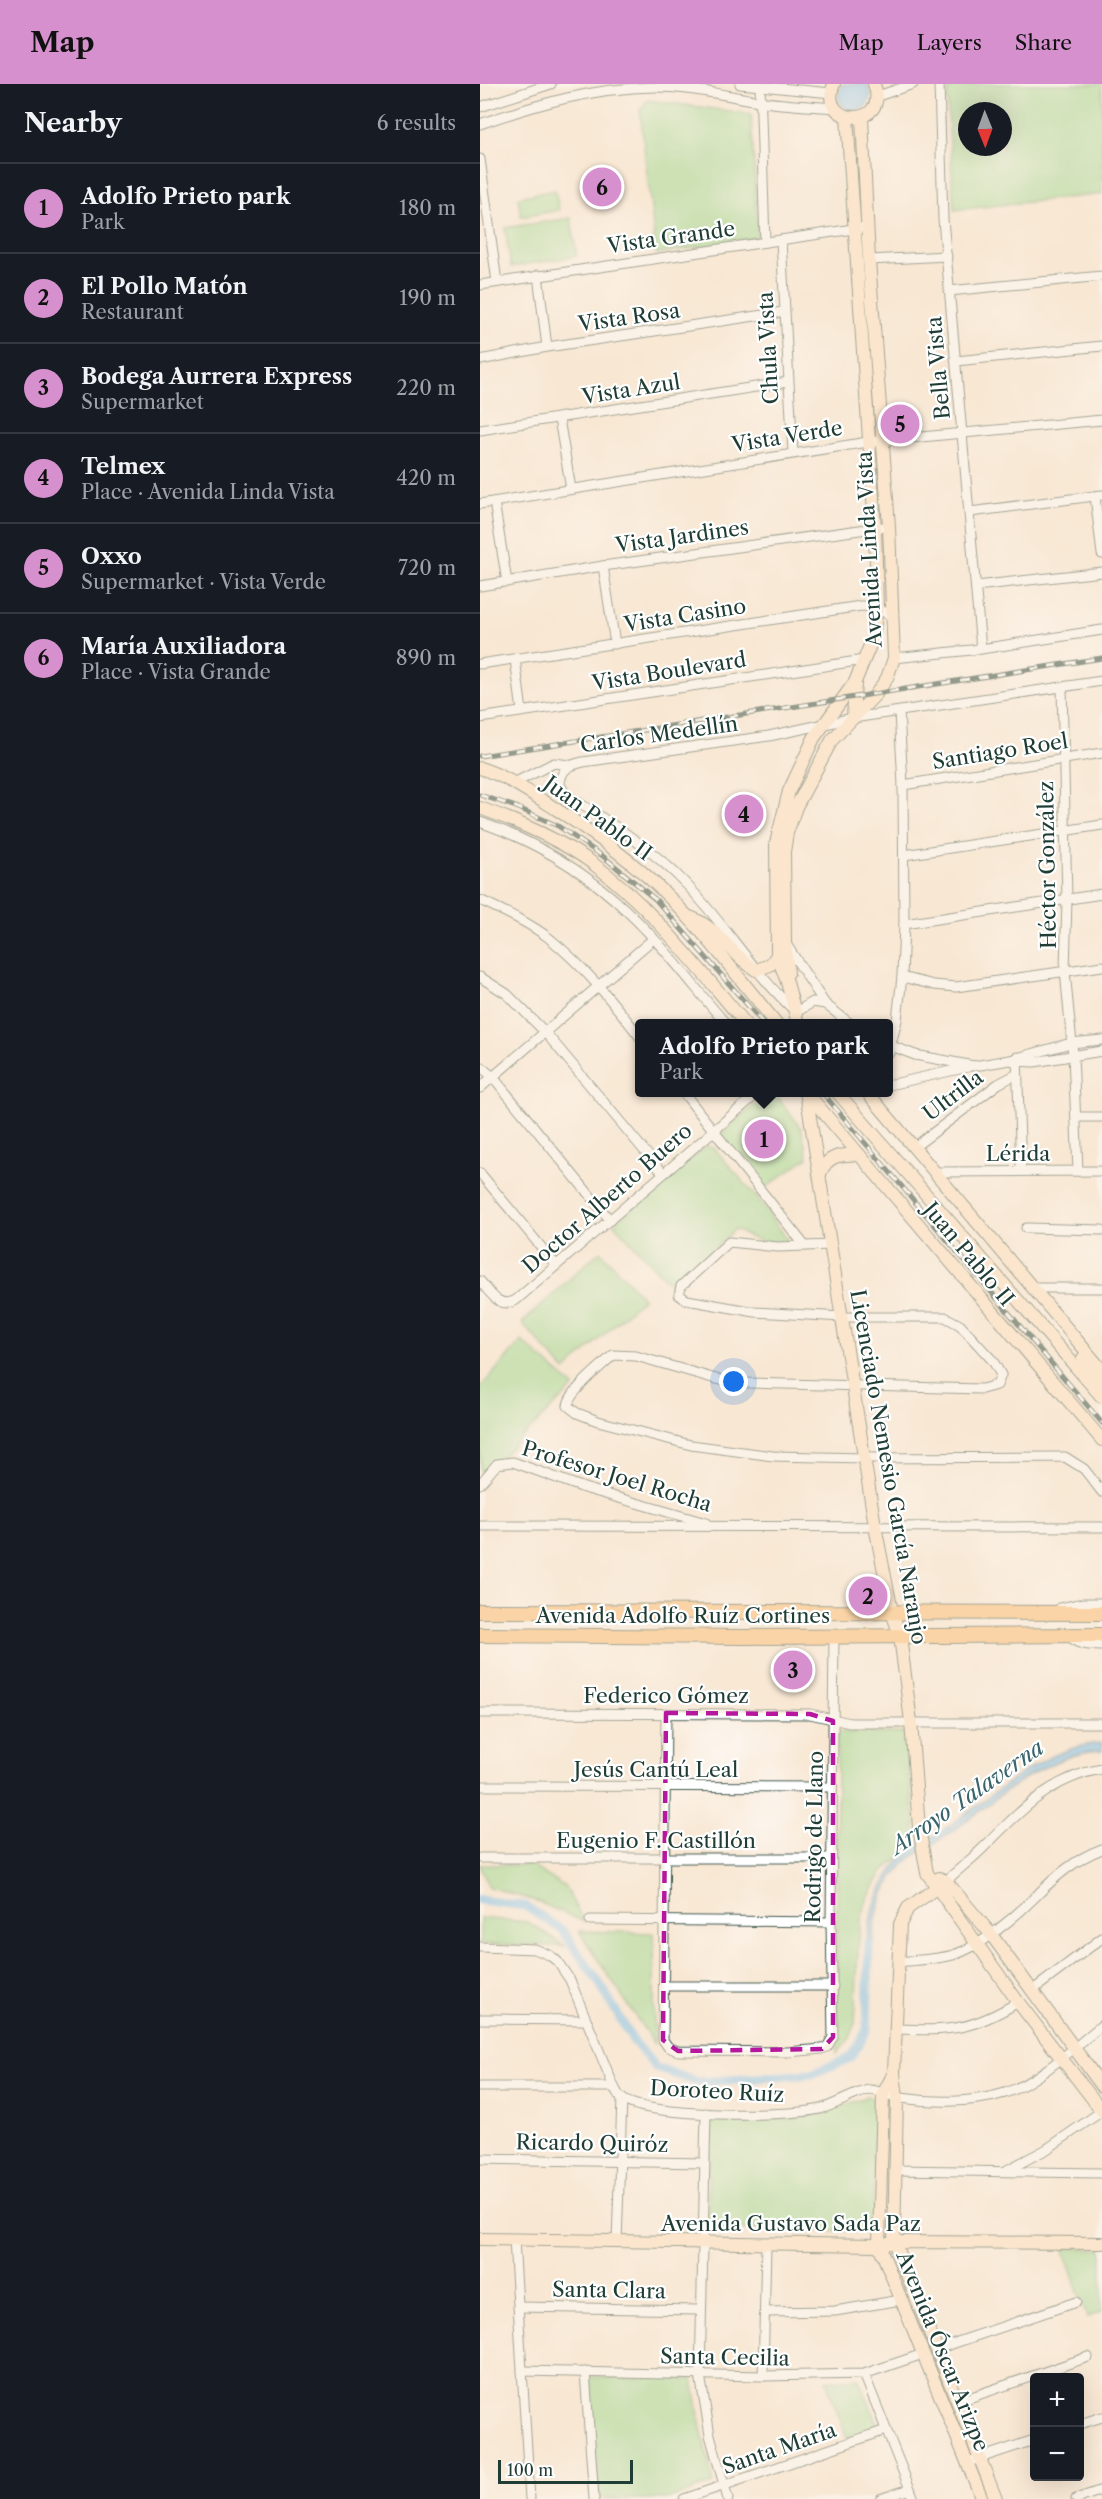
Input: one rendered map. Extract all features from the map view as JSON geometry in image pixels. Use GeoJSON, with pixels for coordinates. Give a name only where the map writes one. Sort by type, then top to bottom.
{"type":"FeatureCollection","features":[{"type":"Feature","properties":{"kind":"main road","name":"Avenida Adolfo Ruíz Cortines"},"geometry":{"type":"LineString","coordinates":[[480,1611],[1102,1613]]}},
{"type":"Feature","properties":{"kind":"main road","name":"Avenida Adolfo Ruíz Cortines"},"geometry":{"type":"LineString","coordinates":[[480,1635],[834,1637],[1102,1635]]}},
{"type":"Feature","properties":{"kind":"street"},"geometry":{"type":"LineString","coordinates":[[480,107],[551,84]]}},
{"type":"Feature","properties":{"kind":"street"},"geometry":{"type":"LineString","coordinates":[[740,84],[833,88],[835,108]]}},
{"type":"Feature","properties":{"kind":"street"},"geometry":{"type":"LineString","coordinates":[[480,124],[554,100],[594,92],[654,86],[760,101],[835,108],[847,117],[862,117],[873,109],[876,87],[913,84]]}},
{"type":"Feature","properties":{"kind":"street"},"geometry":{"type":"LineString","coordinates":[[939,84],[947,84]]}},
{"type":"Feature","properties":{"kind":"street","name":"Bella Vista"},"geometry":{"type":"LineString","coordinates":[[939,84],[946,256],[981,649]]}},
{"type":"Feature","properties":{"kind":"street"},"geometry":{"type":"LineString","coordinates":[[760,86],[765,242]]}},
{"type":"Feature","properties":{"kind":"street","name":"Avenida Linda Vista"},"geometry":{"type":"LineString","coordinates":[[797,1018],[777,955],[776,843],[778,827],[789,791],[814,738],[855,682],[873,638],[878,607],[847,117]]}},
{"type":"Feature","properties":{"kind":"street","name":"Avenida Linda Vista"},"geometry":{"type":"LineString","coordinates":[[787,982],[784,852],[787,833],[796,807],[832,740],[876,694],[887,678],[894,658],[884,441],[862,117]]}},
{"type":"Feature","properties":{"kind":"street"},"geometry":{"type":"LineString","coordinates":[[480,159],[483,205],[497,282]]}},
{"type":"Feature","properties":{"kind":"street","name":"Vista Grande"},"geometry":{"type":"LineString","coordinates":[[480,285],[868,227]]}},
{"type":"Feature","properties":{"kind":"street","name":"Chula Vista"},"geometry":{"type":"LineString","coordinates":[[781,240],[783,312],[793,453]]}},
{"type":"Feature","properties":{"kind":"street"},"geometry":{"type":"LineString","coordinates":[[870,260],[946,256]]}},
{"type":"Feature","properties":{"kind":"street"},"geometry":{"type":"LineString","coordinates":[[538,275],[547,347]]}},
{"type":"Feature","properties":{"kind":"street"},"geometry":{"type":"LineString","coordinates":[[950,291],[1102,276]]}},
{"type":"Feature","properties":{"kind":"street","name":"Vista Rosa"},"geometry":{"type":"LineString","coordinates":[[480,360],[547,347],[783,312]]}},
{"type":"Feature","properties":{"kind":"street"},"geometry":{"type":"LineString","coordinates":[[956,361],[1102,346]]}},
{"type":"Feature","properties":{"kind":"street","name":"Vista Azul"},"geometry":{"type":"LineString","coordinates":[[480,427],[559,419],[788,382]]}},
{"type":"Feature","properties":{"kind":"street"},"geometry":{"type":"LineString","coordinates":[[559,419],[571,489]]}},
{"type":"Feature","properties":{"kind":"street","name":"Vista Verde"},"geometry":{"type":"LineString","coordinates":[[480,504],[868,442],[1102,420]]}},
{"type":"Feature","properties":{"kind":"street"},"geometry":{"type":"LineString","coordinates":[[970,512],[1099,495],[1102,554]]}},
{"type":"Feature","properties":{"kind":"street"},"geometry":{"type":"LineString","coordinates":[[494,502],[507,582]]}},
{"type":"Feature","properties":{"kind":"street","name":"Vista Jardines"},"geometry":{"type":"LineString","coordinates":[[480,586],[603,566],[889,526]]}},
{"type":"Feature","properties":{"kind":"street"},"geometry":{"type":"LineString","coordinates":[[603,566],[615,644]]}},
{"type":"Feature","properties":{"kind":"street"},"geometry":{"type":"LineString","coordinates":[[976,586],[1102,572]]}},
{"type":"Feature","properties":{"kind":"street","name":"Vista Casino"},"geometry":{"type":"LineString","coordinates":[[480,664],[861,606],[878,607]]}},
{"type":"Feature","properties":{"kind":"street"},"geometry":{"type":"LineString","coordinates":[[878,607],[893,618]]}},
{"type":"Feature","properties":{"kind":"street"},"geometry":{"type":"LineString","coordinates":[[894,658],[981,649],[1102,630]]}},
{"type":"Feature","properties":{"kind":"street"},"geometry":{"type":"LineString","coordinates":[[515,659],[522,711]]}},
{"type":"Feature","properties":{"kind":"street","name":"Vista Boulevard"},"geometry":{"type":"LineString","coordinates":[[480,718],[864,660]]}},
{"type":"Feature","properties":{"kind":"street","name":"Carlos Medellín"},"geometry":{"type":"LineString","coordinates":[[797,1018],[686,883],[648,849],[565,794],[560,784],[560,776],[569,765],[768,736],[853,718],[1102,681]]}},
{"type":"Feature","properties":{"kind":"street"},"geometry":{"type":"LineString","coordinates":[[853,718],[855,682]]}},
{"type":"Feature","properties":{"kind":"street","name":"Héctor González"},"geometry":{"type":"LineString","coordinates":[[1062,687],[1067,899],[1065,971],[1073,1055],[1078,1171]]}},
{"type":"Feature","properties":{"kind":"street"},"geometry":{"type":"LineString","coordinates":[[893,1034],[902,977],[904,924],[903,785],[899,712]]}},
{"type":"Feature","properties":{"kind":"street","name":"Santiago Roel"},"geometry":{"type":"LineString","coordinates":[[903,785],[1102,753]]}},
{"type":"Feature","properties":{"kind":"street"},"geometry":{"type":"LineString","coordinates":[[514,783],[554,763],[569,765]]}},
{"type":"Feature","properties":{"kind":"street","name":"Juan Pablo II"},"geometry":{"type":"LineString","coordinates":[[480,768],[514,783],[602,839],[642,872],[687,916],[774,1019]]}},
{"type":"Feature","properties":{"kind":"street","name":"Juan Pablo II"},"geometry":{"type":"LineString","coordinates":[[480,808],[553,838],[621,886],[678,945],[743,1019]]}},
{"type":"Feature","properties":{"kind":"street"},"geometry":{"type":"LineString","coordinates":[[480,822],[525,840],[578,872],[629,913],[723,1019]]}},
{"type":"Feature","properties":{"kind":"street"},"geometry":{"type":"LineString","coordinates":[[904,855],[1102,825]]}},
{"type":"Feature","properties":{"kind":"street"},"geometry":{"type":"LineString","coordinates":[[904,924],[1102,894]]}},
{"type":"Feature","properties":{"kind":"street"},"geometry":{"type":"LineString","coordinates":[[480,900],[549,938],[599,985],[635,1032]]}},
{"type":"Feature","properties":{"kind":"street"},"geometry":{"type":"LineString","coordinates":[[687,916],[715,930],[748,965],[756,970],[770,965],[777,955]]}},
{"type":"Feature","properties":{"kind":"street"},"geometry":{"type":"LineString","coordinates":[[480,1089],[653,939]]}},
{"type":"Feature","properties":{"kind":"street"},"geometry":{"type":"LineString","coordinates":[[785,942],[825,1004],[846,1019]]}},
{"type":"Feature","properties":{"kind":"street"},"geometry":{"type":"LineString","coordinates":[[902,977],[934,985],[956,987],[1102,966]]}},
{"type":"Feature","properties":{"kind":"street"},"geometry":{"type":"LineString","coordinates":[[480,977],[507,994],[545,1032],[663,1173]]}},
{"type":"Feature","properties":{"kind":"street"},"geometry":{"type":"LineString","coordinates":[[797,1018],[813,1002],[825,1004]]}},
{"type":"Feature","properties":{"kind":"street"},"geometry":{"type":"LineString","coordinates":[[1015,1060],[1071,1043],[1102,1040]]}},
{"type":"Feature","properties":{"kind":"street"},"geometry":{"type":"LineString","coordinates":[[893,1049],[935,1060],[974,1066]]}},
{"type":"Feature","properties":{"kind":"street"},"geometry":{"type":"LineString","coordinates":[[893,1084],[974,1066],[1102,1051]]}},
{"type":"Feature","properties":{"kind":"street"},"geometry":{"type":"LineString","coordinates":[[1015,1060],[1021,1170]]}},
{"type":"Feature","properties":{"kind":"street"},"geometry":{"type":"LineString","coordinates":[[480,1066],[493,1077],[610,1220]]}},
{"type":"Feature","properties":{"kind":"street","name":"Ultrilla"},"geometry":{"type":"LineString","coordinates":[[913,1148],[998,1084],[1017,1074]]}},
{"type":"Feature","properties":{"kind":"street"},"geometry":{"type":"LineString","coordinates":[[687,1097],[805,1246]]}},
{"type":"Feature","properties":{"kind":"street","name":"Doctor Alberto Buero"},"geometry":{"type":"LineString","coordinates":[[480,1281],[497,1301],[504,1304],[516,1300],[753,1097]]}},
{"type":"Feature","properties":{"kind":"street","name":"Licenciado Nemesio García Naranjo"},"geometry":{"type":"LineString","coordinates":[[807,1097],[875,1526],[892,1612],[900,1636],[911,1722],[922,1850],[927,1873],[941,1884]]}},
{"type":"Feature","properties":{"kind":"street","name":"Juan Pablo II"},"geometry":{"type":"LineString","coordinates":[[810,1097],[1102,1440]]}},
{"type":"Feature","properties":{"kind":"street","name":"Juan Pablo II"},"geometry":{"type":"LineString","coordinates":[[841,1097],[1102,1397]]}},
{"type":"Feature","properties":{"kind":"street"},"geometry":{"type":"LineString","coordinates":[[870,1097],[1102,1370]]}},
{"type":"Feature","properties":{"kind":"street"},"geometry":{"type":"LineString","coordinates":[[1076,1117],[1102,1117]]}},
{"type":"Feature","properties":{"kind":"street"},"geometry":{"type":"LineString","coordinates":[[820,1174],[823,1165],[834,1156],[859,1155]]}},
{"type":"Feature","properties":{"kind":"street","name":"Lérida"},"geometry":{"type":"LineString","coordinates":[[935,1172],[1102,1171]]}},
{"type":"Feature","properties":{"kind":"street"},"geometry":{"type":"LineString","coordinates":[[480,1173],[556,1265]]}},
{"type":"Feature","properties":{"kind":"street"},"geometry":{"type":"LineString","coordinates":[[1026,1228],[1102,1230]]}},
{"type":"Feature","properties":{"kind":"street"},"geometry":{"type":"LineString","coordinates":[[832,1245],[729,1242],[681,1286],[678,1292],[687,1300],[755,1312],[843,1317],[945,1317],[953,1320],[993,1361],[999,1369],[998,1385],[982,1389],[748,1383],[716,1378],[636,1356],[613,1355],[574,1393],[568,1406],[577,1413],[598,1420],[691,1444],[773,1456],[1065,1457],[1084,1469],[1102,1492]]}},
{"type":"Feature","properties":{"kind":"street"},"geometry":{"type":"LineString","coordinates":[[1032,1288],[1102,1288]]}},
{"type":"Feature","properties":{"kind":"street"},"geometry":{"type":"LineString","coordinates":[[1056,1316],[1102,1387]]}},
{"type":"Feature","properties":{"kind":"street","name":"Profesor Joel Rocha"},"geometry":{"type":"LineString","coordinates":[[480,1484],[497,1464],[506,1461],[513,1462],[584,1488],[717,1526]]}},
{"type":"Feature","properties":{"kind":"street","name":"Profesor Joel Rocha"},"geometry":{"type":"LineString","coordinates":[[480,1526],[1102,1527]]}},
{"type":"Feature","properties":{"kind":"street"},"geometry":{"type":"LineString","coordinates":[[1044,1612],[1084,1603],[1102,1603]]}},
{"type":"Feature","properties":{"kind":"street"},"geometry":{"type":"LineString","coordinates":[[1069,1634],[1073,1641],[1078,1643],[1102,1646]]}},
{"type":"Feature","properties":{"kind":"street","name":"Rodrigo de Llano"},"geometry":{"type":"LineString","coordinates":[[664,1986],[663,2040],[668,2047],[678,2051],[806,2051],[827,2047],[833,2037],[831,1857],[834,1637]]}},
{"type":"Feature","properties":{"kind":"street","name":"Federico Gómez"},"geometry":{"type":"LineString","coordinates":[[480,1713],[810,1714],[824,1715],[833,1720],[1102,1723]]}},
{"type":"Feature","properties":{"kind":"street"},"geometry":{"type":"LineString","coordinates":[[666,1713],[663,1858],[664,1986],[832,1986]]}},
{"type":"Feature","properties":{"kind":"street"},"geometry":{"type":"LineString","coordinates":[[941,1884],[977,1854],[1032,1800],[1068,1778],[1102,1769]]}},
{"type":"Feature","properties":{"kind":"street","name":"Jesús Cantú Leal"},"geometry":{"type":"LineString","coordinates":[[480,1786],[832,1787]]}},
{"type":"Feature","properties":{"kind":"street"},"geometry":{"type":"LineString","coordinates":[[898,1962],[936,1959],[955,1954],[977,1943],[1021,1910],[1071,1865],[1089,1854],[1102,1850]]}},
{"type":"Feature","properties":{"kind":"street","name":"Eugenio F. Castillón"},"geometry":{"type":"LineString","coordinates":[[480,1858],[831,1857]]}},
{"type":"Feature","properties":{"kind":"street"},"geometry":{"type":"LineString","coordinates":[[941,1884],[990,1933],[1102,2086]]}},
{"type":"Feature","properties":{"kind":"street"},"geometry":{"type":"LineString","coordinates":[[941,1884],[977,1943],[1018,2002],[1102,2111],[1055,2145],[1006,2171]]}},
{"type":"Feature","properties":{"kind":"street","name":"Avenida Óscar Arizpe"},"geometry":{"type":"LineString","coordinates":[[941,1884],[915,1902],[903,1914],[900,1924],[894,2073],[897,2098],[894,2241],[996,2499]]}},
{"type":"Feature","properties":{"kind":"street"},"geometry":{"type":"LineString","coordinates":[[590,1920],[664,1923],[831,1922]]}},
{"type":"Feature","properties":{"kind":"street"},"geometry":{"type":"LineString","coordinates":[[1033,1990],[1102,1938]]}},
{"type":"Feature","properties":{"kind":"street","name":"Doroteo Ruíz"},"geometry":{"type":"LineString","coordinates":[[480,1947],[535,1949],[549,1955],[564,1969],[614,2087],[622,2098],[647,2107],[706,2113],[801,2113],[840,2103],[870,2090],[883,2094]]}},
{"type":"Feature","properties":{"kind":"street"},"geometry":{"type":"LineString","coordinates":[[896,2029],[943,2031],[958,2029],[995,2016],[1018,2002]]}},
{"type":"Feature","properties":{"kind":"street"},"geometry":{"type":"LineString","coordinates":[[480,2019],[586,2020]]}},
{"type":"Feature","properties":{"kind":"street"},"geometry":{"type":"LineString","coordinates":[[883,2094],[919,2101],[992,2097],[1023,2084],[1102,2025]]}},
{"type":"Feature","properties":{"kind":"street","name":"Avenida Óscar Arizpe"},"geometry":{"type":"LineString","coordinates":[[894,2073],[883,2094],[879,2245],[982,2499]]}},
{"type":"Feature","properties":{"kind":"street"},"geometry":{"type":"LineString","coordinates":[[480,2087],[614,2087]]}},
{"type":"Feature","properties":{"kind":"street"},"geometry":{"type":"LineString","coordinates":[[617,2242],[622,2098]]}},
{"type":"Feature","properties":{"kind":"street"},"geometry":{"type":"LineString","coordinates":[[706,2113],[700,2375],[710,2435],[728,2499]]}},
{"type":"Feature","properties":{"kind":"street","name":"Ricardo Quiróz"},"geometry":{"type":"LineString","coordinates":[[480,2159],[704,2163]]}},
{"type":"Feature","properties":{"kind":"street"},"geometry":{"type":"LineString","coordinates":[[895,2169],[1102,2173]]}},
{"type":"Feature","properties":{"kind":"street","name":"Avenida Gustavo Sada Paz"},"geometry":{"type":"LineString","coordinates":[[480,2239],[702,2244],[879,2245],[894,2241],[1102,2243]]}},
{"type":"Feature","properties":{"kind":"street"},"geometry":{"type":"LineString","coordinates":[[514,2240],[531,2499]]}},
{"type":"Feature","properties":{"kind":"street"},"geometry":{"type":"LineString","coordinates":[[763,2376],[766,2244]]}},
{"type":"Feature","properties":{"kind":"street"},"geometry":{"type":"LineString","coordinates":[[765,2312],[835,2311],[902,2300]]}},
{"type":"Feature","properties":{"kind":"street"},"geometry":{"type":"LineString","coordinates":[[937,2349],[1076,2302]]}},
{"type":"Feature","properties":{"kind":"street","name":"Santa Clara"},"geometry":{"type":"LineString","coordinates":[[518,2307],[700,2310]]}},
{"type":"Feature","properties":{"kind":"street","name":"Santa Cecilia"},"geometry":{"type":"LineString","coordinates":[[522,2371],[763,2376],[864,2374],[923,2354]]}},
{"type":"Feature","properties":{"kind":"street"},"geometry":{"type":"LineString","coordinates":[[957,2402],[1088,2357]]}},
{"type":"Feature","properties":{"kind":"street"},"geometry":{"type":"LineString","coordinates":[[585,2372],[594,2499]]}},
{"type":"Feature","properties":{"kind":"street"},"geometry":{"type":"LineString","coordinates":[[864,2374],[914,2499]]}},
{"type":"Feature","properties":{"kind":"street"},"geometry":{"type":"LineString","coordinates":[[1084,2423],[1102,2417]]}},
{"type":"Feature","properties":{"kind":"street","name":"Santa María"},"geometry":{"type":"LineString","coordinates":[[684,2499],[886,2430]]}},
{"type":"Feature","properties":{"kind":"street"},"geometry":{"type":"LineString","coordinates":[[967,2463],[1030,2442]]}},
{"type":"Feature","properties":{"kind":"street"},"geometry":{"type":"LineString","coordinates":[[880,2499],[910,2489]]}},
{"type":"Feature","properties":{"kind":"street"},"geometry":{"type":"LineString","coordinates":[[1076,2499],[1102,2490]]}},
{"type":"Feature","properties":{"kind":"highlighted area"},"geometry":{"type":"Polygon","coordinates":[[[666,1713],[810,1714],[833,1721],[833,2037],[822,2049],[678,2051],[663,2040],[666,1713]]]}},
{"type":"Feature","properties":{"kind":"green space"},"geometry":{"type":"Polygon","coordinates":[[[985,84],[1102,84],[1102,194],[954,210],[947,93],[951,87],[985,84]]]}},
{"type":"Feature","properties":{"kind":"green space"},"geometry":{"type":"Polygon","coordinates":[[[648,100],[751,114],[758,237],[656,254],[640,110],[648,100]]]}},
{"type":"Feature","properties":{"kind":"green space"},"geometry":{"type":"Polygon","coordinates":[[[555,190],[559,210],[521,217],[518,197],[555,190]]]}},
{"type":"Feature","properties":{"kind":"green space"},"geometry":{"type":"Polygon","coordinates":[[[571,218],[577,256],[511,267],[505,228],[571,218]]]}},
{"type":"Feature","properties":{"kind":"green space"},"geometry":{"type":"Polygon","coordinates":[[[763,1097],[778,1097],[801,1128],[808,1157],[765,1188],[720,1134],[763,1097]]]}},
{"type":"Feature","properties":{"kind":"green space"},"geometry":{"type":"Polygon","coordinates":[[[706,1146],[714,1148],[759,1200],[789,1242],[761,1241],[735,1229],[674,1288],[614,1224],[706,1146]]]}},
{"type":"Feature","properties":{"kind":"green space"},"geometry":{"type":"Polygon","coordinates":[[[600,1251],[643,1298],[565,1371],[522,1323],[600,1251]]]}},
{"type":"Feature","properties":{"kind":"green space"},"geometry":{"type":"Polygon","coordinates":[[[522,1341],[574,1387],[480,1477],[480,1388],[522,1341]]]}},
{"type":"Feature","properties":{"kind":"green space"},"geometry":{"type":"Polygon","coordinates":[[[837,1732],[905,1733],[917,1842],[882,1873],[867,1899],[861,1920],[858,1949],[855,2024],[850,2038],[837,2054],[837,1732]]]}},
{"type":"Feature","properties":{"kind":"green space"},"geometry":{"type":"Polygon","coordinates":[[[480,1865],[530,1865],[565,1887],[584,1922],[536,1901],[489,1887],[480,1865]]]}},
{"type":"Feature","properties":{"kind":"green space"},"geometry":{"type":"Polygon","coordinates":[[[480,1918],[528,1922],[565,1946],[480,1944],[480,1918]]]}},
{"type":"Feature","properties":{"kind":"green space"},"geometry":{"type":"Polygon","coordinates":[[[579,1931],[654,1933],[654,2044],[579,1931]]]}},
{"type":"Feature","properties":{"kind":"green space"},"geometry":{"type":"Polygon","coordinates":[[[868,2096],[874,2100],[873,2231],[707,2229],[710,2120],[714,2118],[793,2119],[824,2113],[868,2096]]]}},
{"type":"Feature","properties":{"kind":"green space"},"geometry":{"type":"Polygon","coordinates":[[[1063,2248],[1102,2249],[1102,2312],[1087,2317],[1063,2248]]]}},
{"type":"Feature","properties":{"kind":"green space"},"geometry":{"type":"Polygon","coordinates":[[[590,2377],[693,2379],[714,2484],[669,2499],[599,2499],[590,2377]]]}},
{"type":"Feature","properties":{"kind":"green space"},"geometry":{"type":"Polygon","coordinates":[[[858,2378],[879,2426],[847,2438],[826,2381],[858,2378]]]}},
{"type":"Feature","properties":{"kind":"water"},"geometry":{"type":"Polygon","coordinates":[[[842,84],[867,84],[871,95],[869,102],[855,111],[845,108],[838,97],[842,84]]]}},
{"type":"Feature","properties":{"kind":"water"},"geometry":{"type":"Polygon","coordinates":[[[1102,1743],[1102,1751],[1080,1754],[1040,1769],[904,1864],[884,1894],[876,1917],[872,1953],[866,1953],[871,1917],[878,1895],[902,1858],[1041,1762],[1081,1746],[1102,1743]]]}},
{"type":"Feature","properties":{"kind":"waterway","name":"Arroyo Talaverna"},"geometry":{"type":"LineString","coordinates":[[480,1900],[525,1906],[562,1930],[600,1984],[632,2039],[656,2068],[698,2082],[812,2074],[850,2058],[867,2030],[869,1943]]}},
{"type":"Feature","properties":{"kind":"railway"},"geometry":{"type":"LineString","coordinates":[[480,756],[1102,658]]}},
{"type":"Feature","properties":{"kind":"railway"},"geometry":{"type":"LineString","coordinates":[[480,795],[516,807],[558,826],[604,857],[656,900],[760,1019]]}},
{"type":"Feature","properties":{"kind":"railway"},"geometry":{"type":"LineString","coordinates":[[826,1097],[1102,1423]]}},
{"type":"Feature","properties":{"kind":"place","name":"María Auxiliadora"},"geometry":{"type":"Point","coordinates":[602,187]}},
{"type":"Feature","properties":{"kind":"place","name":"Oxxo"},"geometry":{"type":"Point","coordinates":[900,424]}},
{"type":"Feature","properties":{"kind":"place","name":"Telmex"},"geometry":{"type":"Point","coordinates":[744,814]}},
{"type":"Feature","properties":{"kind":"place","name":"Adolfo Prieto park"},"geometry":{"type":"Point","coordinates":[764,1139]}},
{"type":"Feature","properties":{"kind":"place","name":"El Pollo Matón"},"geometry":{"type":"Point","coordinates":[868,1596]}},
{"type":"Feature","properties":{"kind":"place","name":"Bodega Aurrera Express"},"geometry":{"type":"Point","coordinates":[793,1670]}}]}
